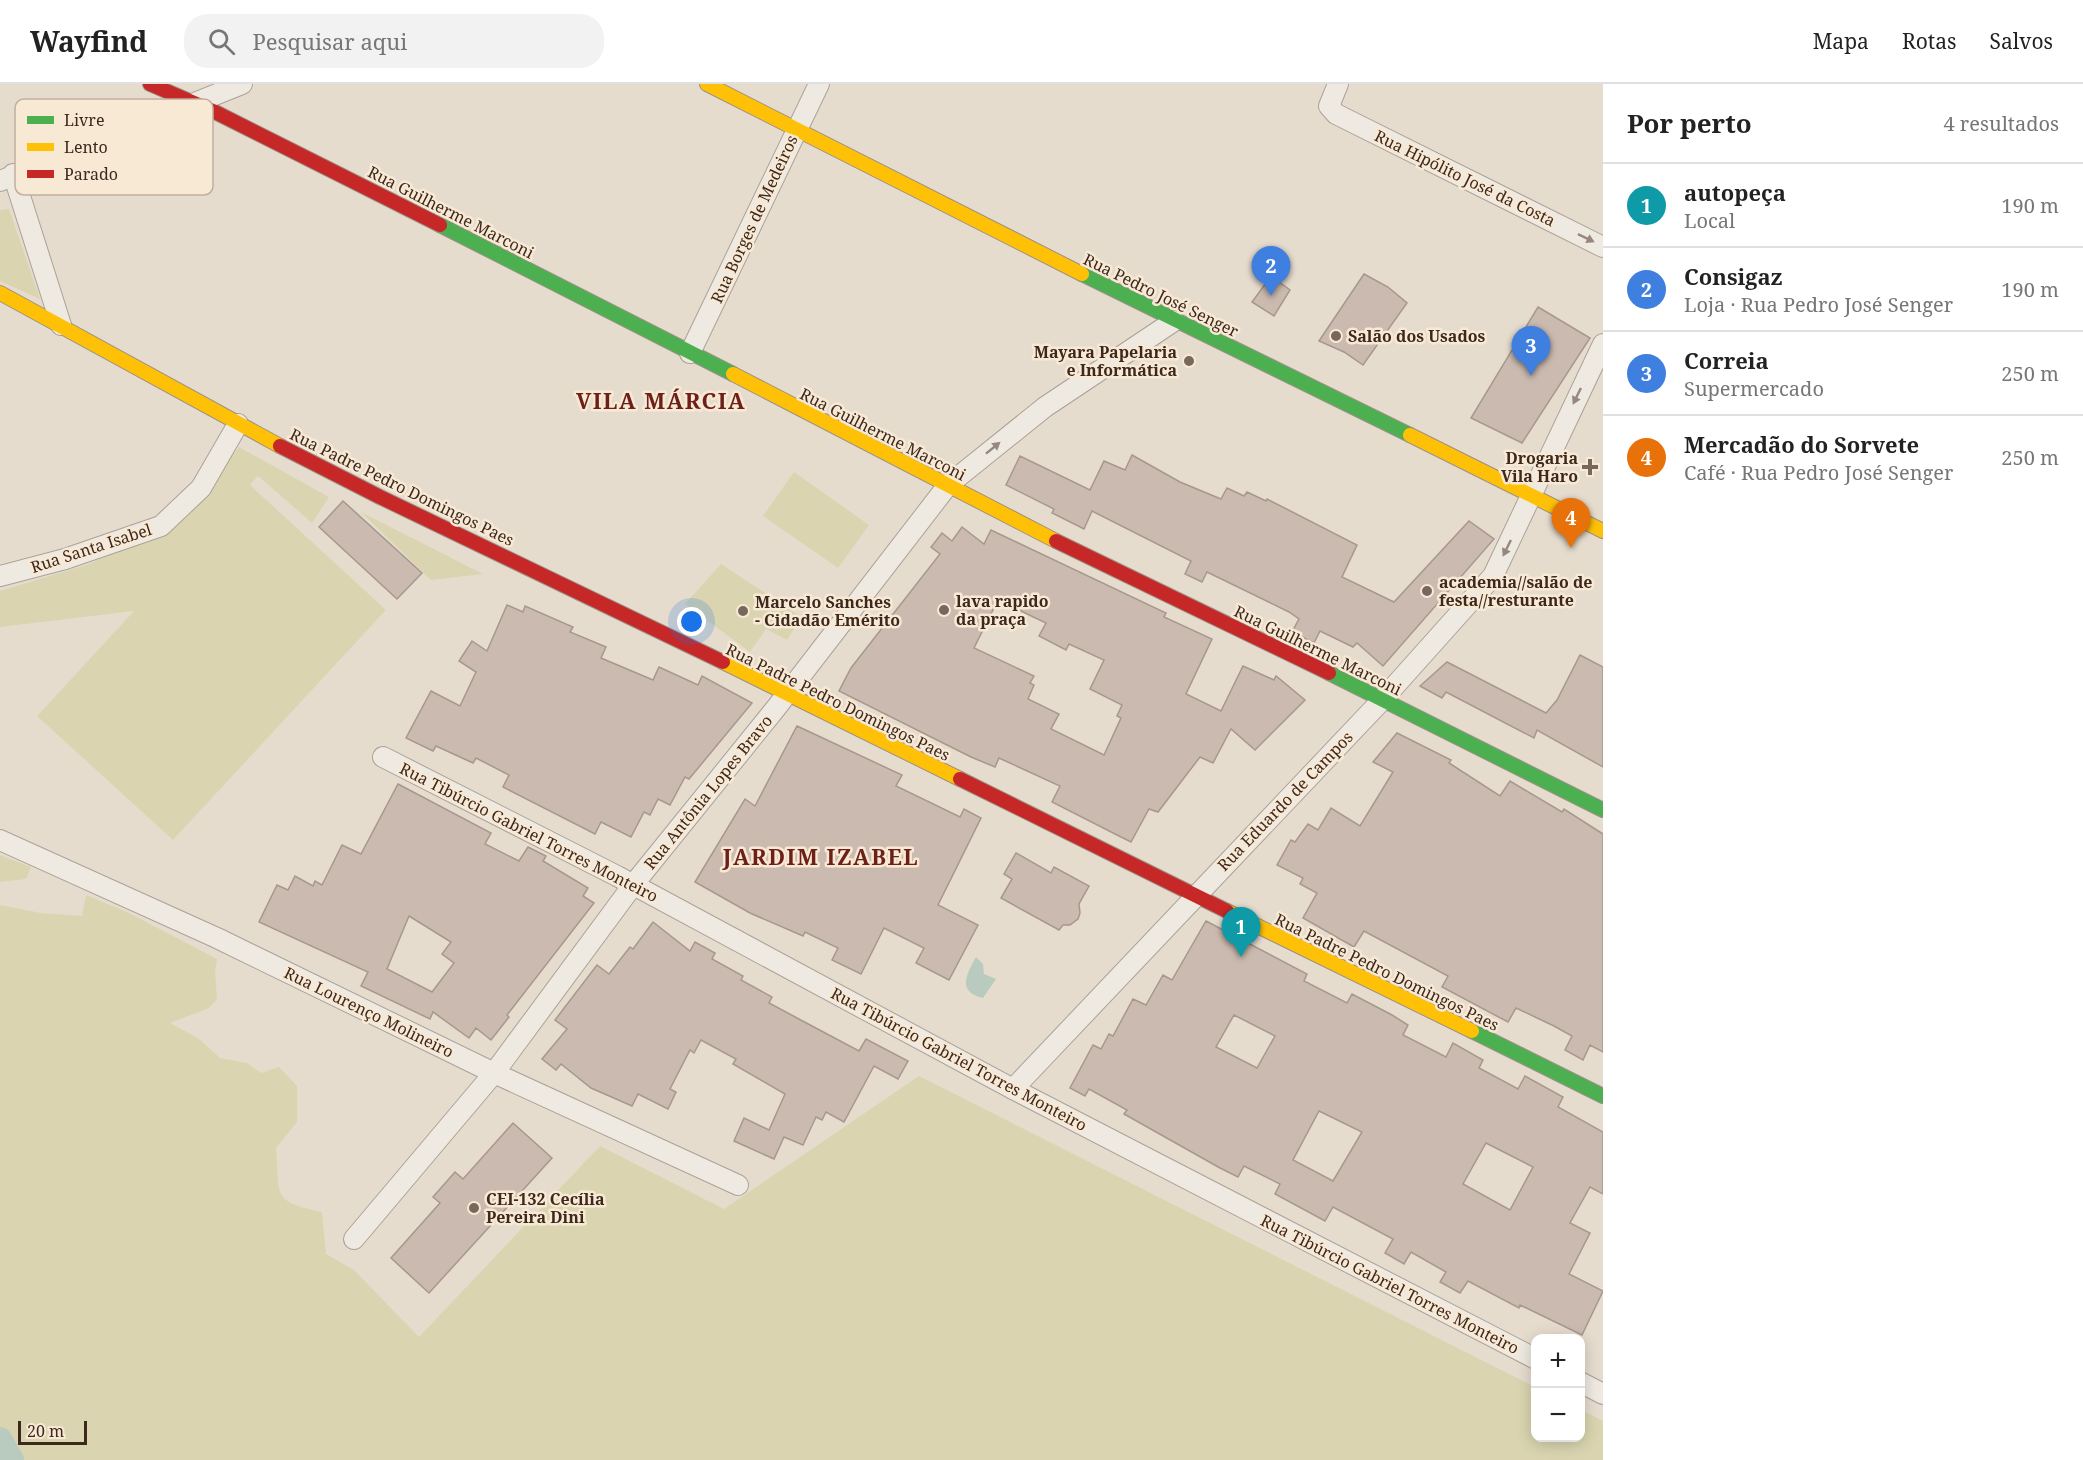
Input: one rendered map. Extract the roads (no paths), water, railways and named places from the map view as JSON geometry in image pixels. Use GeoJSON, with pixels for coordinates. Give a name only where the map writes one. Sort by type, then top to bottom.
{"type":"FeatureCollection","features":[{"type":"Feature","properties":{"kind":"street","name":"Rua Guilherme Marconi"},"geometry":{"type":"LineString","coordinates":[[150,84],[186,99]]}},
{"type":"Feature","properties":{"kind":"street"},"geometry":{"type":"LineString","coordinates":[[205,99],[242,84]]}},
{"type":"Feature","properties":{"kind":"street","name":"Rua Pedro José Senger"},"geometry":{"type":"LineString","coordinates":[[707,84],[1174,321],[1603,531]]}},
{"type":"Feature","properties":{"kind":"street","name":"Rua Borges de Medeiros"},"geometry":{"type":"LineString","coordinates":[[690,353],[819,84]]}},
{"type":"Feature","properties":{"kind":"street","name":"Rua Hipólito José da Costa"},"geometry":{"type":"LineString","coordinates":[[1338,84],[1329,106],[1336,114],[1603,247]]}},
{"type":"Feature","properties":{"kind":"street","name":"Rua Guilherme Marconi"},"geometry":{"type":"LineString","coordinates":[[213,112],[596,303],[1027,527],[1383,699],[1603,810]]}},
{"type":"Feature","properties":{"kind":"street"},"geometry":{"type":"LineString","coordinates":[[6,177],[61,325]]}},
{"type":"Feature","properties":{"kind":"street","name":"Rua Padre Pedro Domingos Paes"},"geometry":{"type":"LineString","coordinates":[[0,293],[238,424],[380,497],[548,576],[1603,1096]]}},
{"type":"Feature","properties":{"kind":"street","name":"Rua Antônia Lopes Bravo"},"geometry":{"type":"LineString","coordinates":[[354,1239],[494,1073],[633,885],[786,695],[948,485],[1045,407],[1174,321]]}},
{"type":"Feature","properties":{"kind":"street","name":"Rua Eduardo de Campos"},"geometry":{"type":"LineString","coordinates":[[1013,1089],[1383,699],[1493,576],[1603,344]]}},
{"type":"Feature","properties":{"kind":"street","name":"Rua Santa Isabel"},"geometry":{"type":"LineString","coordinates":[[0,576],[64,559],[161,526],[201,488],[238,424]]}},
{"type":"Feature","properties":{"kind":"street","name":"Rua Tibúrcio Gabriel Torres Monteiro"},"geometry":{"type":"LineString","coordinates":[[383,757],[633,885],[1013,1089],[1531,1356]]}},
{"type":"Feature","properties":{"kind":"street","name":"Rua Lourenço Molineiro"},"geometry":{"type":"LineString","coordinates":[[0,840],[218,938],[494,1073],[738,1185]]}},
{"type":"Feature","properties":{"kind":"street"},"geometry":{"type":"LineString","coordinates":[[1585,1384],[1603,1394]]}},
{"type":"Feature","properties":{"kind":"waterway"},"geometry":{"type":"LineString","coordinates":[[0,1439],[12,1460]]}},
{"type":"Feature","properties":{"kind":"place","name":"Consigaz"},"geometry":{"type":"Point","coordinates":[1271,296]}},
{"type":"Feature","properties":{"kind":"place","name":"Salão dos Usados"},"geometry":{"type":"Point","coordinates":[1336,336]}},
{"type":"Feature","properties":{"kind":"place","name":"Mayara Papelaria e Informática"},"geometry":{"type":"Point","coordinates":[1189,361]}},
{"type":"Feature","properties":{"kind":"place","name":"Correia"},"geometry":{"type":"Point","coordinates":[1531,376]}},
{"type":"Feature","properties":{"kind":"place","name":"Drogaria Vila Haro"},"geometry":{"type":"Point","coordinates":[1590,467]}},
{"type":"Feature","properties":{"kind":"place","name":"Mercadão do Sorvete"},"geometry":{"type":"Point","coordinates":[1571,548]}},
{"type":"Feature","properties":{"kind":"place","name":"academia//salão de festa//resturante"},"geometry":{"type":"Point","coordinates":[1427,591]}},
{"type":"Feature","properties":{"kind":"place","name":"lava rapido da praça"},"geometry":{"type":"Point","coordinates":[944,610]}},
{"type":"Feature","properties":{"kind":"place","name":"Marcelo Sanches - Cidadão Emérito"},"geometry":{"type":"Point","coordinates":[743,611]}},
{"type":"Feature","properties":{"kind":"place","name":"autopeça"},"geometry":{"type":"Point","coordinates":[1241,957]}},
{"type":"Feature","properties":{"kind":"place","name":"CEI-132 Cecília Pereira Dini"},"geometry":{"type":"Point","coordinates":[474,1208]}},
{"type":"Feature","properties":{"kind":"district","name":"VILA MÁRCIA"},"geometry":{"type":"Point","coordinates":[661,400]}},
{"type":"Feature","properties":{"kind":"district","name":"JARDIM IZABEL"},"geometry":{"type":"Point","coordinates":[821,856]}}]}
